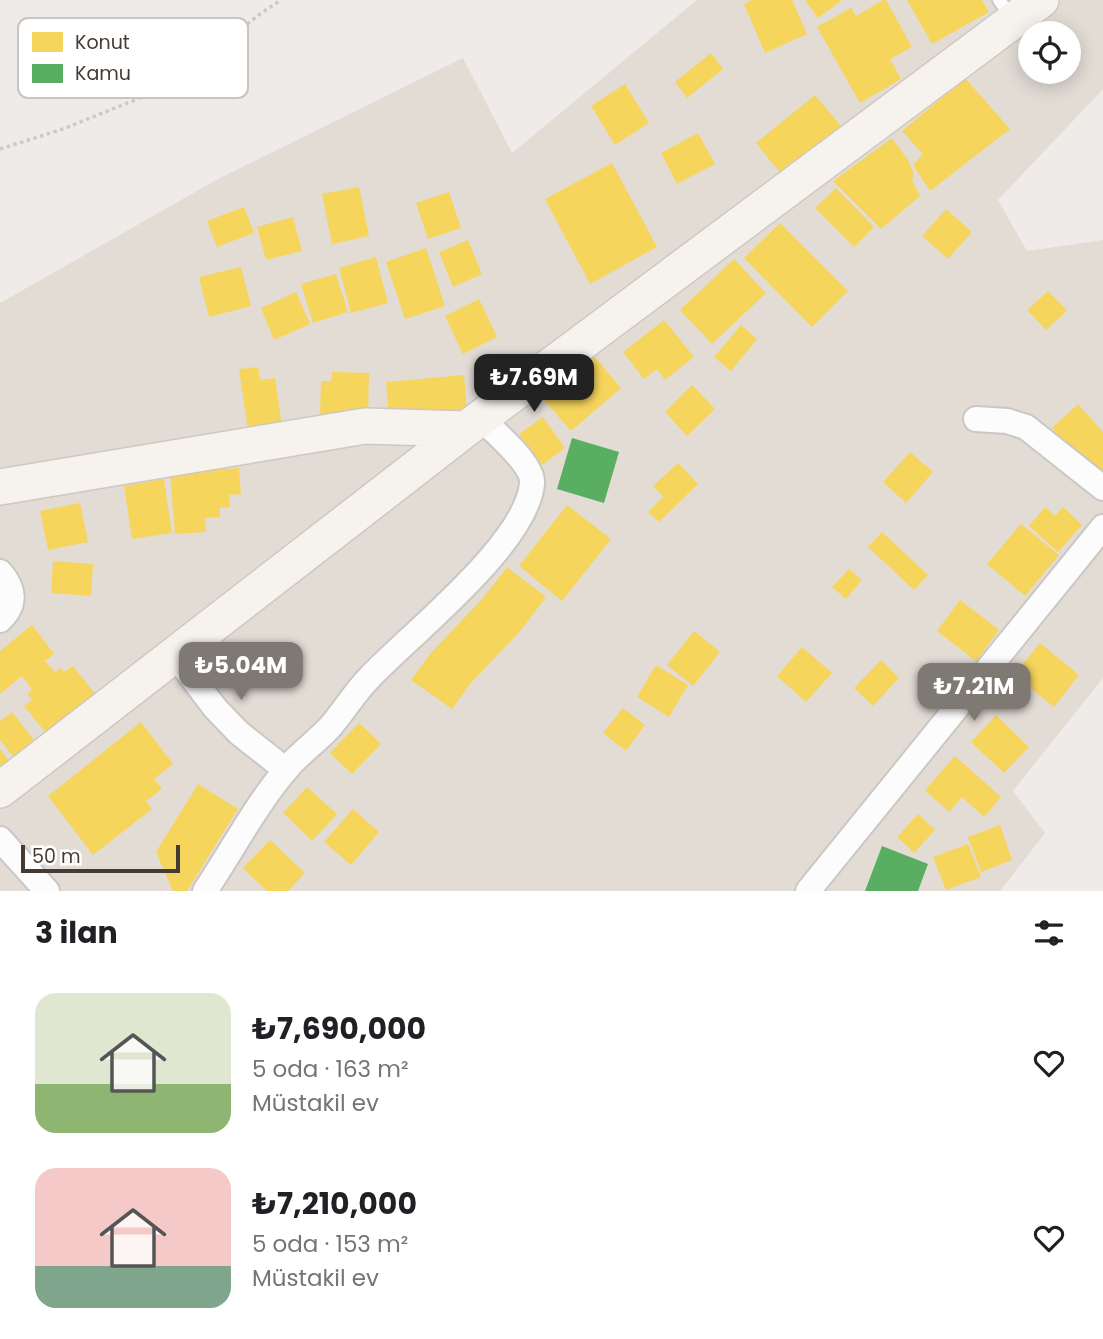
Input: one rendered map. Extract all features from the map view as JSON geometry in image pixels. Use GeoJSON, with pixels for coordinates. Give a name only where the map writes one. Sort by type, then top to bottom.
{"type":"FeatureCollection","features":[{"type":"Feature","properties":{"kind":"main road"},"geometry":{"type":"LineString","coordinates":[[0,790],[1018,7]]}},
{"type":"Feature","properties":{"kind":"main road"},"geometry":{"type":"LineString","coordinates":[[0,487],[365,426],[474,424]]}},
{"type":"Feature","properties":{"kind":"street"},"geometry":{"type":"LineString","coordinates":[[975,419],[1007,421],[1026,427],[1103,488]]}},
{"type":"Feature","properties":{"kind":"street"},"geometry":{"type":"LineString","coordinates":[[205,891],[261,800],[286,770],[329,728],[368,679],[474,577],[512,532],[528,502],[533,481],[526,464],[474,424]]}},
{"type":"Feature","properties":{"kind":"street"},"geometry":{"type":"LineString","coordinates":[[808,891],[1101,533]]}},
{"type":"Feature","properties":{"kind":"street"},"geometry":{"type":"LineString","coordinates":[[0,572],[10,583],[13,599],[7,613],[0,620]]}},
{"type":"Feature","properties":{"kind":"street"},"geometry":{"type":"LineString","coordinates":[[174,655],[231,725],[286,770]]}},
{"type":"Feature","properties":{"kind":"street"},"geometry":{"type":"LineString","coordinates":[[0,839],[47,891]]}},
{"type":"Feature","properties":{"kind":"path"},"geometry":{"type":"LineString","coordinates":[[248,23],[281,0]]}},
{"type":"Feature","properties":{"kind":"path"},"geometry":{"type":"LineString","coordinates":[[0,149],[63,129],[140,98]]}},
{"type":"Feature","properties":{"kind":"shaded area"},"geometry":{"type":"Polygon","coordinates":[[[697,0],[1103,0],[1103,89],[998,200],[1027,251],[1103,240],[1103,678],[1013,791],[1045,833],[1000,891],[0,891],[0,303],[218,179],[463,58],[512,153],[697,0]]]}},
{"type":"Feature","properties":{"kind":"building: Konut"},"geometry":{"type":"Polygon","coordinates":[[[752,0],[792,0],[807,34],[765,53],[744,4],[752,0]]]}},
{"type":"Feature","properties":{"kind":"building: Konut"},"geometry":{"type":"Polygon","coordinates":[[[805,0],[842,0],[818,18],[805,0]]]}},
{"type":"Feature","properties":{"kind":"building: Konut"},"geometry":{"type":"Polygon","coordinates":[[[886,0],[912,47],[890,59],[901,79],[860,103],[817,27],[851,8],[856,16],[886,0]]]}},
{"type":"Feature","properties":{"kind":"building: Konut"},"geometry":{"type":"Polygon","coordinates":[[[907,0],[982,0],[989,12],[932,44],[907,0]]]}},
{"type":"Feature","properties":{"kind":"building: Konut"},"geometry":{"type":"Polygon","coordinates":[[[711,53],[723,69],[687,98],[675,82],[711,53]]]}},
{"type":"Feature","properties":{"kind":"building: Konut"},"geometry":{"type":"Polygon","coordinates":[[[965,78],[1010,129],[930,191],[913,165],[923,154],[902,131],[965,78]]]}},
{"type":"Feature","properties":{"kind":"building: Konut"},"geometry":{"type":"Polygon","coordinates":[[[625,84],[649,123],[615,145],[591,106],[625,84]]]}},
{"type":"Feature","properties":{"kind":"building: Konut"},"geometry":{"type":"Polygon","coordinates":[[[815,95],[841,126],[782,175],[756,143],[815,95]]]}},
{"type":"Feature","properties":{"kind":"building: Konut"},"geometry":{"type":"Polygon","coordinates":[[[698,133],[715,164],[677,184],[661,153],[698,133]]]}},
{"type":"Feature","properties":{"kind":"building: Konut"},"geometry":{"type":"Polygon","coordinates":[[[892,138],[908,160],[914,174],[912,180],[920,196],[881,229],[833,181],[892,138]]]}},
{"type":"Feature","properties":{"kind":"building: Konut"},"geometry":{"type":"Polygon","coordinates":[[[612,163],[657,247],[590,284],[545,199],[612,163]]]}},
{"type":"Feature","properties":{"kind":"building: Konut"},"geometry":{"type":"Polygon","coordinates":[[[359,187],[369,236],[332,244],[322,194],[359,187]]]}},
{"type":"Feature","properties":{"kind":"building: Konut"},"geometry":{"type":"Polygon","coordinates":[[[836,188],[874,227],[854,247],[815,208],[836,188]]]}},
{"type":"Feature","properties":{"kind":"building: Konut"},"geometry":{"type":"Polygon","coordinates":[[[449,192],[461,228],[428,239],[416,203],[449,192]]]}},
{"type":"Feature","properties":{"kind":"building: Konut"},"geometry":{"type":"Polygon","coordinates":[[[244,207],[254,233],[217,247],[207,221],[244,207]]]}},
{"type":"Feature","properties":{"kind":"building: Konut"},"geometry":{"type":"Polygon","coordinates":[[[946,209],[972,232],[948,259],[922,236],[946,209]]]}},
{"type":"Feature","properties":{"kind":"building: Konut"},"geometry":{"type":"Polygon","coordinates":[[[293,217],[302,251],[266,260],[257,227],[293,217]]]}},
{"type":"Feature","properties":{"kind":"building: Konut"},"geometry":{"type":"Polygon","coordinates":[[[780,223],[848,291],[812,327],[744,258],[780,223]]]}},
{"type":"Feature","properties":{"kind":"building: Konut"},"geometry":{"type":"Polygon","coordinates":[[[468,240],[482,274],[453,287],[439,252],[468,240]]]}},
{"type":"Feature","properties":{"kind":"building: Konut"},"geometry":{"type":"Polygon","coordinates":[[[426,248],[445,306],[405,319],[386,262],[426,248]]]}},
{"type":"Feature","properties":{"kind":"building: Konut"},"geometry":{"type":"Polygon","coordinates":[[[376,257],[388,303],[351,313],[339,268],[376,257]]]}},
{"type":"Feature","properties":{"kind":"building: Konut"},"geometry":{"type":"Polygon","coordinates":[[[734,259],[766,293],[712,344],[680,310],[734,259]]]}},
{"type":"Feature","properties":{"kind":"building: Konut"},"geometry":{"type":"Polygon","coordinates":[[[241,267],[251,306],[209,317],[199,277],[241,267]]]}},
{"type":"Feature","properties":{"kind":"building: Konut"},"geometry":{"type":"Polygon","coordinates":[[[336,274],[348,312],[313,323],[301,284],[336,274]]]}},
{"type":"Feature","properties":{"kind":"building: Konut"},"geometry":{"type":"Polygon","coordinates":[[[1048,291],[1067,311],[1046,330],[1027,310],[1048,291]]]}},
{"type":"Feature","properties":{"kind":"building: Konut"},"geometry":{"type":"Polygon","coordinates":[[[296,292],[310,324],[274,340],[261,308],[296,292]]]}},
{"type":"Feature","properties":{"kind":"building: Konut"},"geometry":{"type":"Polygon","coordinates":[[[479,299],[497,337],[463,354],[445,316],[479,299]]]}},
{"type":"Feature","properties":{"kind":"building: Konut"},"geometry":{"type":"Polygon","coordinates":[[[664,320],[694,357],[665,380],[657,369],[644,379],[623,352],[664,320]]]}},
{"type":"Feature","properties":{"kind":"building: Konut"},"geometry":{"type":"Polygon","coordinates":[[[741,325],[757,339],[731,371],[714,357],[741,325]]]}},
{"type":"Feature","properties":{"kind":"building: Konut"},"geometry":{"type":"Polygon","coordinates":[[[595,357],[621,388],[571,431],[544,400],[595,357]]]}},
{"type":"Feature","properties":{"kind":"building: Konut"},"geometry":{"type":"Polygon","coordinates":[[[258,367],[260,380],[275,378],[282,427],[248,431],[239,369],[258,367]]]}},
{"type":"Feature","properties":{"kind":"building: Konut"},"geometry":{"type":"Polygon","coordinates":[[[332,372],[369,373],[368,417],[320,416],[321,381],[331,381],[332,372]]]}},
{"type":"Feature","properties":{"kind":"building: Konut"},"geometry":{"type":"Polygon","coordinates":[[[464,375],[467,412],[389,419],[386,382],[464,375]]]}},
{"type":"Feature","properties":{"kind":"building: Konut"},"geometry":{"type":"Polygon","coordinates":[[[692,385],[715,409],[687,436],[665,412],[692,385]]]}},
{"type":"Feature","properties":{"kind":"building: Konut"},"geometry":{"type":"Polygon","coordinates":[[[1078,404],[1103,432],[1103,471],[1097,477],[1052,428],[1078,404]]]}},
{"type":"Feature","properties":{"kind":"building: Konut"},"geometry":{"type":"Polygon","coordinates":[[[543,417],[565,448],[542,465],[519,434],[543,417]]]}},
{"type":"Feature","properties":{"kind":"building: Konut"},"geometry":{"type":"Polygon","coordinates":[[[910,452],[933,472],[906,503],[883,482],[910,452]]]}},
{"type":"Feature","properties":{"kind":"building: Konut"},"geometry":{"type":"Polygon","coordinates":[[[678,463],[698,484],[659,522],[648,512],[663,497],[653,486],[678,463]]]}},
{"type":"Feature","properties":{"kind":"building: Konut"},"geometry":{"type":"Polygon","coordinates":[[[239,468],[241,494],[229,495],[230,507],[220,508],[220,517],[205,518],[206,532],[175,534],[170,473],[239,468]]]}},
{"type":"Feature","properties":{"kind":"building: Konut"},"geometry":{"type":"Polygon","coordinates":[[[164,479],[172,533],[132,539],[124,486],[164,479]]]}},
{"type":"Feature","properties":{"kind":"building: Konut"},"geometry":{"type":"Polygon","coordinates":[[[80,503],[88,542],[48,550],[40,511],[80,503]]]}},
{"type":"Feature","properties":{"kind":"building: Konut"},"geometry":{"type":"Polygon","coordinates":[[[567,505],[611,539],[562,601],[519,566],[567,505]]]}},
{"type":"Feature","properties":{"kind":"building: Konut"},"geometry":{"type":"Polygon","coordinates":[[[1045,507],[1055,516],[1063,507],[1082,525],[1058,552],[1029,526],[1045,507]]]}},
{"type":"Feature","properties":{"kind":"building: Konut"},"geometry":{"type":"Polygon","coordinates":[[[1021,524],[1059,555],[1025,596],[987,564],[1021,524]]]}},
{"type":"Feature","properties":{"kind":"building: Konut"},"geometry":{"type":"Polygon","coordinates":[[[882,532],[928,575],[914,590],[868,547],[882,532]]]}},
{"type":"Feature","properties":{"kind":"building: Konut"},"geometry":{"type":"Polygon","coordinates":[[[53,561],[93,564],[91,596],[51,593],[53,561]]]}},
{"type":"Feature","properties":{"kind":"building: Konut"},"geometry":{"type":"Polygon","coordinates":[[[507,567],[546,597],[522,629],[470,684],[452,709],[411,680],[430,654],[483,598],[507,567]]]}},
{"type":"Feature","properties":{"kind":"building: Konut"},"geometry":{"type":"Polygon","coordinates":[[[849,569],[862,580],[846,599],[832,587],[849,569]]]}},
{"type":"Feature","properties":{"kind":"building: Konut"},"geometry":{"type":"Polygon","coordinates":[[[960,600],[999,630],[976,661],[937,631],[960,600]]]}},
{"type":"Feature","properties":{"kind":"building: Konut"},"geometry":{"type":"Polygon","coordinates":[[[32,625],[54,654],[45,661],[55,672],[60,668],[64,672],[73,666],[96,695],[47,734],[24,706],[32,700],[27,694],[32,689],[22,676],[0,694],[0,651],[32,625]]]}},
{"type":"Feature","properties":{"kind":"building: Konut"},"geometry":{"type":"Polygon","coordinates":[[[694,631],[720,652],[693,686],[667,665],[694,631]]]}},
{"type":"Feature","properties":{"kind":"building: Konut"},"geometry":{"type":"Polygon","coordinates":[[[1040,643],[1079,675],[1054,707],[1014,675],[1040,643]]]}},
{"type":"Feature","properties":{"kind":"building: Konut"},"geometry":{"type":"Polygon","coordinates":[[[802,647],[832,673],[806,702],[777,676],[802,647]]]}},
{"type":"Feature","properties":{"kind":"building: Konut"},"geometry":{"type":"Polygon","coordinates":[[[881,660],[899,678],[873,706],[854,688],[881,660]]]}},
{"type":"Feature","properties":{"kind":"building: Konut"},"geometry":{"type":"Polygon","coordinates":[[[656,665],[688,685],[669,717],[637,697],[656,665]]]}},
{"type":"Feature","properties":{"kind":"building: Konut"},"geometry":{"type":"Polygon","coordinates":[[[623,708],[645,725],[626,751],[603,733],[623,708]]]}},
{"type":"Feature","properties":{"kind":"building: Konut"},"geometry":{"type":"Polygon","coordinates":[[[12,712],[37,744],[16,760],[0,740],[0,721],[12,712]]]}},
{"type":"Feature","properties":{"kind":"building: Konut"},"geometry":{"type":"Polygon","coordinates":[[[996,715],[1029,747],[1004,773],[971,742],[996,715]]]}},
{"type":"Feature","properties":{"kind":"building: Konut"},"geometry":{"type":"Polygon","coordinates":[[[141,722],[173,764],[154,779],[162,789],[146,801],[152,809],[93,855],[48,796],[141,722]]]}},
{"type":"Feature","properties":{"kind":"building: Konut"},"geometry":{"type":"Polygon","coordinates":[[[359,723],[381,744],[352,774],[330,753],[359,723]]]}},
{"type":"Feature","properties":{"kind":"building: Konut"},"geometry":{"type":"Polygon","coordinates":[[[0,749],[13,766],[0,776],[0,749]]]}},
{"type":"Feature","properties":{"kind":"building: Konut"},"geometry":{"type":"Polygon","coordinates":[[[955,756],[1001,797],[984,817],[962,797],[949,812],[925,790],[955,756]]]}},
{"type":"Feature","properties":{"kind":"building: Konut"},"geometry":{"type":"Polygon","coordinates":[[[198,784],[238,809],[187,891],[173,891],[156,852],[198,784]]]}},
{"type":"Feature","properties":{"kind":"building: Konut"},"geometry":{"type":"Polygon","coordinates":[[[307,787],[337,814],[312,841],[283,813],[307,787]]]}},
{"type":"Feature","properties":{"kind":"building: Konut"},"geometry":{"type":"Polygon","coordinates":[[[353,809],[379,832],[351,865],[324,842],[353,809]]]}},
{"type":"Feature","properties":{"kind":"building: Konut"},"geometry":{"type":"Polygon","coordinates":[[[918,814],[935,830],[914,853],[897,837],[918,814]]]}},
{"type":"Feature","properties":{"kind":"building: Konut"},"geometry":{"type":"Polygon","coordinates":[[[1000,825],[1012,860],[981,872],[968,837],[1000,825]]]}},
{"type":"Feature","properties":{"kind":"building: Konut"},"geometry":{"type":"Polygon","coordinates":[[[270,840],[305,873],[288,891],[267,891],[243,868],[270,840]]]}},
{"type":"Feature","properties":{"kind":"building: Konut"},"geometry":{"type":"Polygon","coordinates":[[[968,844],[981,877],[946,890],[933,857],[968,844]]]}},
{"type":"Feature","properties":{"kind":"building: Kamu"},"geometry":{"type":"Polygon","coordinates":[[[572,438],[619,452],[604,503],[557,489],[572,438]]]}},
{"type":"Feature","properties":{"kind":"building: Kamu"},"geometry":{"type":"Polygon","coordinates":[[[882,846],[928,864],[918,891],[865,891],[882,846]]]}}]}
